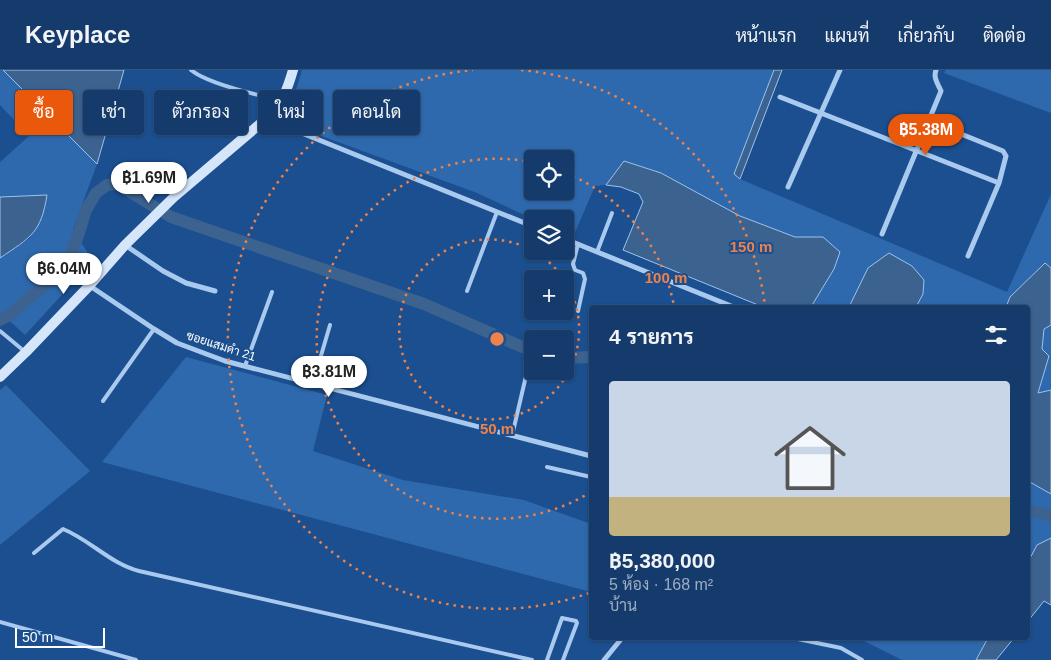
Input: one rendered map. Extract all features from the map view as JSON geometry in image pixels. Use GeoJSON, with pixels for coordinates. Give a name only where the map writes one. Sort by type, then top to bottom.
{"type":"FeatureCollection","features":[{"type":"Feature","properties":{"kind":"street"},"geometry":{"type":"LineString","coordinates":[[286,90],[293,70]]}},
{"type":"Feature","properties":{"kind":"street"},"geometry":{"type":"LineString","coordinates":[[788,187],[840,70]]}},
{"type":"Feature","properties":{"kind":"street"},"geometry":{"type":"LineString","coordinates":[[882,234],[941,91],[936,80],[936,70]]}},
{"type":"Feature","properties":{"kind":"street"},"geometry":{"type":"LineString","coordinates":[[780,98],[999,183]]}},
{"type":"Feature","properties":{"kind":"street"},"geometry":{"type":"LineString","coordinates":[[929,121],[1003,151],[1006,156],[999,183],[968,256]]}},
{"type":"Feature","properties":{"kind":"street"},"geometry":{"type":"LineString","coordinates":[[0,377],[89,286],[141,229],[174,197],[258,126]]}},
{"type":"Feature","properties":{"kind":"street"},"geometry":{"type":"LineString","coordinates":[[309,135],[524,223]]}},
{"type":"Feature","properties":{"kind":"street"},"geometry":{"type":"LineString","coordinates":[[574,242],[729,305]]}},
{"type":"Feature","properties":{"kind":"street"},"geometry":{"type":"LineString","coordinates":[[125,245],[162,270],[186,283],[215,291]]}},
{"type":"Feature","properties":{"kind":"street","name":"ซอยแสมดำ 21"},"geometry":{"type":"LineString","coordinates":[[89,286],[177,343],[225,361],[589,455]]}},
{"type":"Feature","properties":{"kind":"street"},"geometry":{"type":"LineString","coordinates":[[604,660],[620,640]]}},
{"type":"Feature","properties":{"kind":"lane"},"geometry":{"type":"LineString","coordinates":[[191,70],[194,73],[220,83],[258,95]]}},
{"type":"Feature","properties":{"kind":"lane"},"geometry":{"type":"LineString","coordinates":[[467,291],[497,212]]}},
{"type":"Feature","properties":{"kind":"lane"},"geometry":{"type":"LineString","coordinates":[[597,252],[612,213]]}},
{"type":"Feature","properties":{"kind":"lane"},"geometry":{"type":"LineString","coordinates":[[578,244],[573,264],[575,270],[583,273],[585,279],[578,310]]}},
{"type":"Feature","properties":{"kind":"lane"},"geometry":{"type":"LineString","coordinates":[[245,366],[272,292]]}},
{"type":"Feature","properties":{"kind":"lane"},"geometry":{"type":"LineString","coordinates":[[312,383],[330,325]]}},
{"type":"Feature","properties":{"kind":"lane"},"geometry":{"type":"LineString","coordinates":[[103,401],[154,329]]}},
{"type":"Feature","properties":{"kind":"lane"},"geometry":{"type":"LineString","coordinates":[[0,332],[26,352]]}},
{"type":"Feature","properties":{"kind":"lane"},"geometry":{"type":"LineString","coordinates":[[512,436],[525,380]]}},
{"type":"Feature","properties":{"kind":"lane"},"geometry":{"type":"LineString","coordinates":[[547,467],[589,477]]}},
{"type":"Feature","properties":{"kind":"lane"},"geometry":{"type":"LineString","coordinates":[[34,553],[61,530],[65,530],[95,546],[123,566],[139,572],[532,660]]}},
{"type":"Feature","properties":{"kind":"lane"},"geometry":{"type":"LineString","coordinates":[[547,660],[562,618],[565,617],[577,623],[563,660]]}},
{"type":"Feature","properties":{"kind":"lane"},"geometry":{"type":"LineString","coordinates":[[0,622],[136,660]]}},
{"type":"Feature","properties":{"kind":"lane"},"geometry":{"type":"LineString","coordinates":[[803,640],[841,648],[862,660]]}},
{"type":"Feature","properties":{"kind":"shaded area"},"geometry":{"type":"Polygon","coordinates":[[[0,70],[3,70],[23,90],[15,90],[15,121],[0,105],[0,70]]]}},
{"type":"Feature","properties":{"kind":"shaded area"},"geometry":{"type":"Polygon","coordinates":[[[3,70],[124,70],[118,90],[83,90],[83,135],[105,135],[97,164],[68,135],[73,135],[73,90],[23,90],[3,70]]]}},
{"type":"Feature","properties":{"kind":"shaded area"},"geometry":{"type":"Polygon","coordinates":[[[302,70],[774,70],[734,174],[740,179],[1007,292],[1051,194],[1051,268],[1044,264],[1010,297],[1007,305],[917,305],[923,294],[868,268],[850,305],[812,305],[834,269],[839,252],[823,237],[795,237],[740,216],[661,173],[624,161],[606,185],[595,186],[574,235],[574,210],[524,210],[524,215],[477,193],[319,135],[323,135],[323,90],[296,90],[302,70]]]}},
{"type":"Feature","properties":{"kind":"shaded area"},"geometry":{"type":"Polygon","coordinates":[[[774,70],[782,70],[740,179],[734,174],[774,70]]]}},
{"type":"Feature","properties":{"kind":"shaded area"},"geometry":{"type":"Polygon","coordinates":[[[946,70],[1051,70],[1051,113],[944,73],[946,70]]]}},
{"type":"Feature","properties":{"kind":"shaded area"},"geometry":{"type":"Polygon","coordinates":[[[68,135],[97,164],[73,230],[93,261],[25,335],[0,312],[0,258],[30,238],[46,195],[0,197],[0,162],[29,136],[68,135]]]}},
{"type":"Feature","properties":{"kind":"shaded area"},"geometry":{"type":"Polygon","coordinates":[[[624,161],[661,173],[740,216],[795,237],[823,237],[840,252],[834,269],[812,305],[758,305],[623,250],[643,202],[639,194],[621,187],[606,185],[624,161]]]}},
{"type":"Feature","properties":{"kind":"shaded area"},"geometry":{"type":"Polygon","coordinates":[[[47,195],[45,208],[33,233],[20,245],[0,258],[0,197],[47,195]]]}},
{"type":"Feature","properties":{"kind":"shaded area"},"geometry":{"type":"Polygon","coordinates":[[[889,253],[912,266],[924,280],[923,294],[917,305],[850,305],[868,268],[889,253]]]}},
{"type":"Feature","properties":{"kind":"shaded area"},"geometry":{"type":"Polygon","coordinates":[[[1045,263],[1051,268],[1051,325],[1044,329],[1042,349],[1049,356],[1038,393],[1051,390],[1051,494],[1030,482],[1030,305],[1007,305],[1010,297],[1045,263]]]}},
{"type":"Feature","properties":{"kind":"shaded area"},"geometry":{"type":"Polygon","coordinates":[[[1051,325],[1051,390],[1038,393],[1049,356],[1042,349],[1044,329],[1051,325]]]}},
{"type":"Feature","properties":{"kind":"shaded area"},"geometry":{"type":"Polygon","coordinates":[[[186,357],[327,395],[313,451],[403,480],[524,500],[589,523],[589,591],[102,462],[186,357]]]}},
{"type":"Feature","properties":{"kind":"shaded area"},"geometry":{"type":"Polygon","coordinates":[[[6,385],[90,471],[0,545],[0,390],[6,385]]]}},
{"type":"Feature","properties":{"kind":"shaded area"},"geometry":{"type":"Polygon","coordinates":[[[1030,482],[1051,494],[1051,538],[1037,545],[1030,558],[1030,482]]]}},
{"type":"Feature","properties":{"kind":"shaded area"},"geometry":{"type":"Polygon","coordinates":[[[1051,538],[1051,605],[1044,601],[1030,618],[1030,558],[1037,545],[1051,538]]]}},
{"type":"Feature","properties":{"kind":"shaded area"},"geometry":{"type":"Polygon","coordinates":[[[862,640],[987,640],[976,660],[902,660],[862,640]]]}},
{"type":"Feature","properties":{"kind":"shaded area"},"geometry":{"type":"Polygon","coordinates":[[[987,640],[1012,640],[996,660],[976,660],[987,640]]]}},
{"type":"Feature","properties":{"kind":"waterway"},"geometry":{"type":"LineString","coordinates":[[0,320],[8,316],[65,268],[86,210],[96,193],[107,185],[117,184],[171,217],[424,304],[524,347]]}},
{"type":"Feature","properties":{"kind":"waterway"},"geometry":{"type":"LineString","coordinates":[[574,358],[589,357]]}},
{"type":"Feature","properties":{"kind":"waterway"},"geometry":{"type":"LineString","coordinates":[[1030,511],[1051,516]]}}]}
